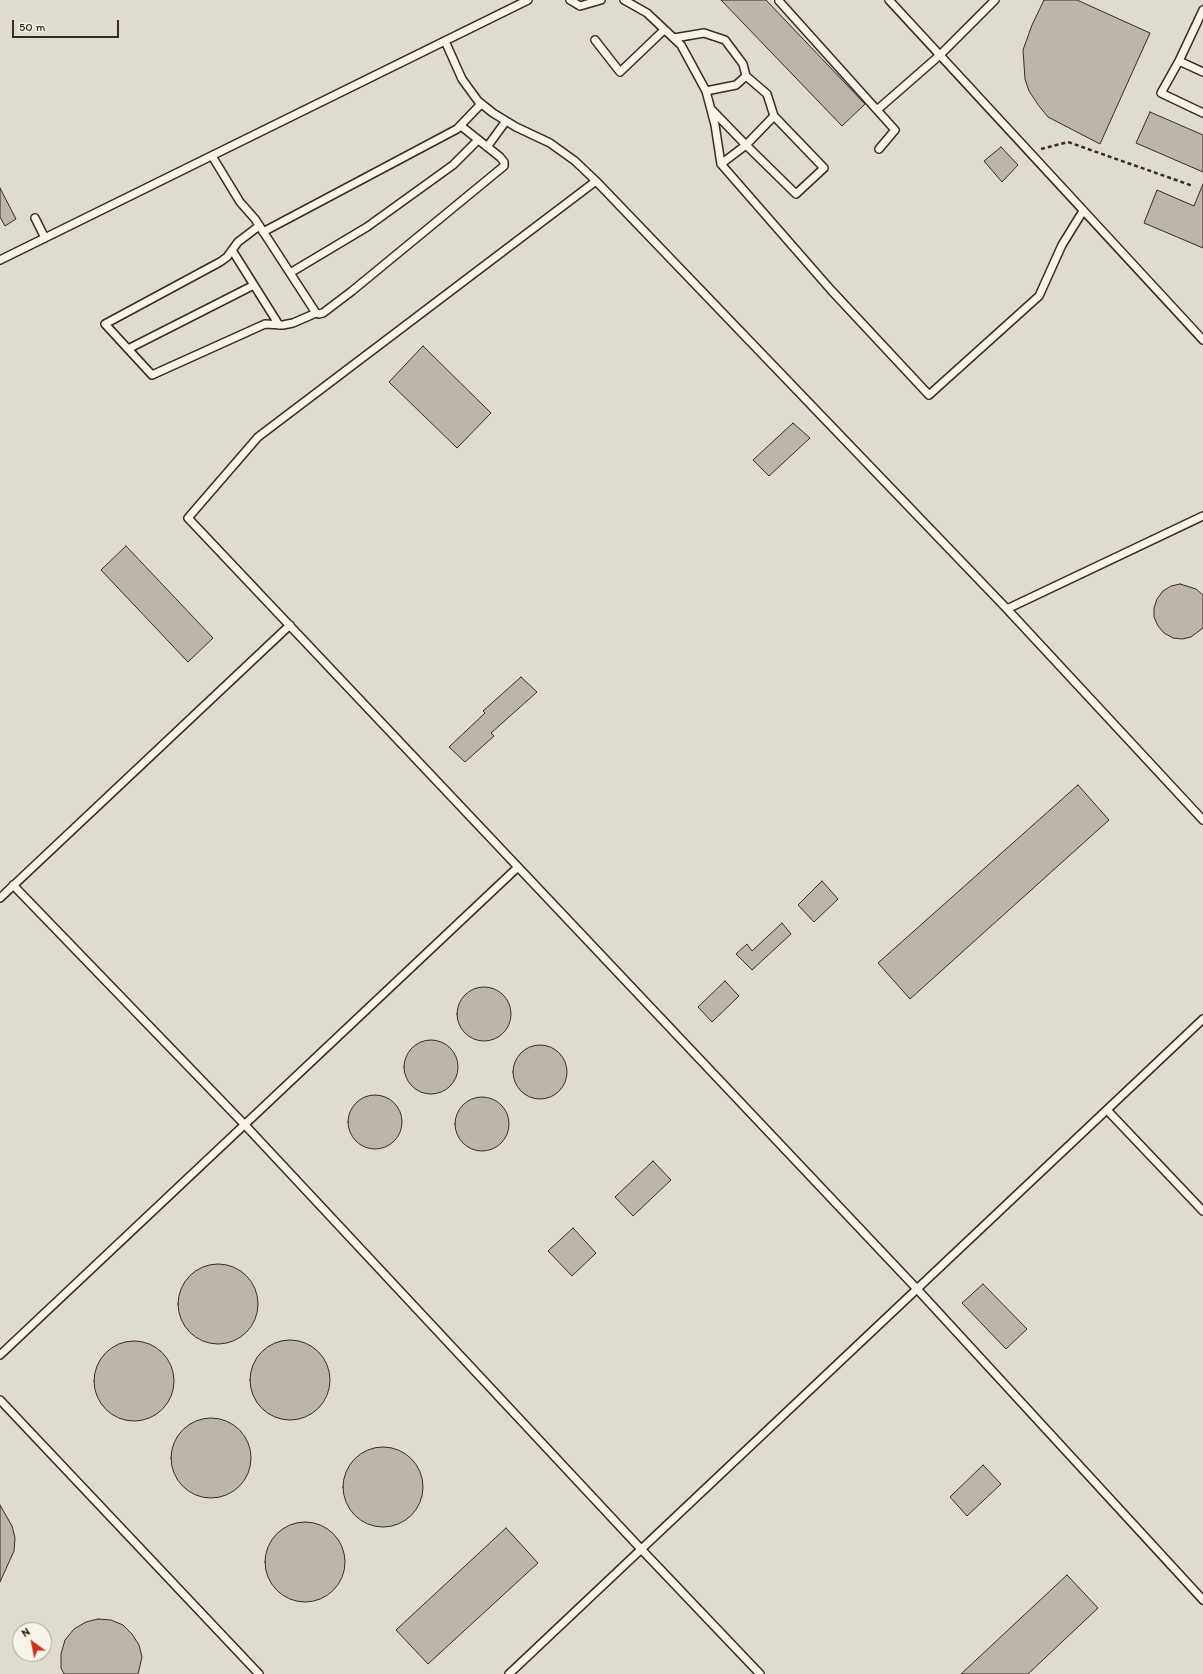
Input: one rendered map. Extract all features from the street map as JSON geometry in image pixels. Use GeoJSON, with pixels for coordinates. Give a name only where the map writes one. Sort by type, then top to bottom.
{"type":"FeatureCollection","features":[{"type":"Feature","properties":{"kind":"lane"},"geometry":{"type":"LineString","coordinates":[[0,260],[528,0]]}},
{"type":"Feature","properties":{"kind":"lane"},"geometry":{"type":"LineString","coordinates":[[570,0],[580,6],[601,0]]}},
{"type":"Feature","properties":{"kind":"lane"},"geometry":{"type":"LineString","coordinates":[[624,0],[647,13],[681,45],[706,91],[711,109],[721,164],[831,290],[929,395],[1039,296],[1062,245],[1083,211]]}},
{"type":"Feature","properties":{"kind":"lane"},"geometry":{"type":"LineString","coordinates":[[889,0],[1203,340]]}},
{"type":"Feature","properties":{"kind":"lane"},"geometry":{"type":"LineString","coordinates":[[877,110],[940,55],[995,0]]}},
{"type":"Feature","properties":{"kind":"lane"},"geometry":{"type":"LineString","coordinates":[[779,1],[895,130],[879,149]]}},
{"type":"Feature","properties":{"kind":"lane"},"geometry":{"type":"LineString","coordinates":[[1203,10],[1201,18],[1161,94],[1203,113]]}},
{"type":"Feature","properties":{"kind":"lane"},"geometry":{"type":"LineString","coordinates":[[595,40],[620,72],[664,30]]}},
{"type":"Feature","properties":{"kind":"lane"},"geometry":{"type":"LineString","coordinates":[[674,38],[704,33],[725,40],[743,64],[746,76],[767,94],[774,116],[824,168],[796,194],[711,109]]}},
{"type":"Feature","properties":{"kind":"lane"},"geometry":{"type":"LineString","coordinates":[[445,41],[462,79],[480,102],[506,121],[550,143],[575,161],[596,181],[1007,609],[1203,820]]}},
{"type":"Feature","properties":{"kind":"lane"},"geometry":{"type":"LineString","coordinates":[[1179,61],[1203,72]]}},
{"type":"Feature","properties":{"kind":"lane"},"geometry":{"type":"LineString","coordinates":[[706,91],[736,85],[746,76]]}},
{"type":"Feature","properties":{"kind":"lane"},"geometry":{"type":"LineString","coordinates":[[461,126],[504,162],[504,166],[500,171],[323,313],[316,313],[293,323],[279,325],[265,324],[152,375],[105,324],[220,262],[245,235],[259,226],[433,143],[461,126],[480,102]]}},
{"type":"Feature","properties":{"kind":"lane"},"geometry":{"type":"LineString","coordinates":[[721,164],[746,145],[774,116]]}},
{"type":"Feature","properties":{"kind":"lane"},"geometry":{"type":"LineString","coordinates":[[487,147],[506,121]]}},
{"type":"Feature","properties":{"kind":"lane"},"geometry":{"type":"LineString","coordinates":[[290,273],[367,227],[453,165],[478,140]]}},
{"type":"Feature","properties":{"kind":"lane"},"geometry":{"type":"LineString","coordinates":[[212,156],[240,202],[259,226],[316,313]]}},
{"type":"Feature","properties":{"kind":"lane"},"geometry":{"type":"LineString","coordinates":[[596,181],[258,437],[188,518],[917,1289],[1203,1600]]}},
{"type":"Feature","properties":{"kind":"lane"},"geometry":{"type":"LineString","coordinates":[[36,218],[45,238]]}},
{"type":"Feature","properties":{"kind":"lane"},"geometry":{"type":"LineString","coordinates":[[232,250],[279,325]]}},
{"type":"Feature","properties":{"kind":"lane"},"geometry":{"type":"LineString","coordinates":[[128,349],[254,285]]}},
{"type":"Feature","properties":{"kind":"lane"},"geometry":{"type":"LineString","coordinates":[[1007,609],[1203,516]]}},
{"type":"Feature","properties":{"kind":"lane"},"geometry":{"type":"LineString","coordinates":[[0,898],[290,625]]}},
{"type":"Feature","properties":{"kind":"lane"},"geometry":{"type":"LineString","coordinates":[[0,1355],[518,867]]}},
{"type":"Feature","properties":{"kind":"lane"},"geometry":{"type":"LineString","coordinates":[[13,886],[244,1124],[641,1549],[760,1674]]}},
{"type":"Feature","properties":{"kind":"lane"},"geometry":{"type":"LineString","coordinates":[[509,1674],[1203,1019]]}},
{"type":"Feature","properties":{"kind":"lane"},"geometry":{"type":"LineString","coordinates":[[1107,1110],[1203,1211]]}},
{"type":"Feature","properties":{"kind":"lane"},"geometry":{"type":"LineString","coordinates":[[0,1400],[259,1674]]}},
{"type":"Feature","properties":{"kind":"path"},"geometry":{"type":"LineString","coordinates":[[1029,152],[1068,142],[1194,186]]}},
{"type":"Feature","properties":{"kind":"shaded area"},"geometry":{"type":"Polygon","coordinates":[[[0,0],[1203,0],[1203,1674],[0,1674],[0,0]]]}},
{"type":"Feature","properties":{"kind":"building"},"geometry":{"type":"Polygon","coordinates":[[[721,0],[766,0],[865,104],[842,126],[721,0]]]}},
{"type":"Feature","properties":{"kind":"building"},"geometry":{"type":"Polygon","coordinates":[[[1044,0],[1077,0],[1150,33],[1100,144],[1048,117],[1029,91],[1025,79],[1023,50],[1032,25],[1044,0]]]}},
{"type":"Feature","properties":{"kind":"building"},"geometry":{"type":"Polygon","coordinates":[[[1150,112],[1203,135],[1203,172],[1136,143],[1150,112]]]}},
{"type":"Feature","properties":{"kind":"building"},"geometry":{"type":"Polygon","coordinates":[[[1001,147],[1018,165],[1002,182],[984,161],[1001,147]]]}},
{"type":"Feature","properties":{"kind":"building"},"geometry":{"type":"Polygon","coordinates":[[[1203,184],[1203,248],[1144,223],[1157,190],[1194,206],[1203,184]]]}},
{"type":"Feature","properties":{"kind":"building"},"geometry":{"type":"Polygon","coordinates":[[[0,188],[16,219],[5,226],[0,217],[0,188]]]}},
{"type":"Feature","properties":{"kind":"building"},"geometry":{"type":"Polygon","coordinates":[[[423,346],[491,413],[457,448],[389,382],[423,346]]]}},
{"type":"Feature","properties":{"kind":"building"},"geometry":{"type":"Polygon","coordinates":[[[793,423],[810,438],[769,476],[753,460],[793,423]]]}},
{"type":"Feature","properties":{"kind":"building"},"geometry":{"type":"Polygon","coordinates":[[[126,546],[213,638],[188,662],[101,570],[126,546]]]}},
{"type":"Feature","properties":{"kind":"building"},"geometry":{"type":"Polygon","coordinates":[[[1180,584],[1196,589],[1203,595],[1203,628],[1191,637],[1182,639],[1173,638],[1164,633],[1158,626],[1154,617],[1154,608],[1157,599],[1163,591],[1171,586],[1180,584]]]}},
{"type":"Feature","properties":{"kind":"building"},"geometry":{"type":"Polygon","coordinates":[[[521,677],[537,692],[491,733],[494,736],[465,762],[449,747],[485,713],[483,711],[521,677]]]}},
{"type":"Feature","properties":{"kind":"building"},"geometry":{"type":"Polygon","coordinates":[[[1078,785],[1109,820],[910,999],[878,963],[1078,785]]]}},
{"type":"Feature","properties":{"kind":"building"},"geometry":{"type":"Polygon","coordinates":[[[822,881],[838,899],[814,922],[798,905],[822,881]]]}},
{"type":"Feature","properties":{"kind":"building"},"geometry":{"type":"Polygon","coordinates":[[[782,923],[791,934],[752,970],[736,954],[747,944],[752,951],[782,923]]]}},
{"type":"Feature","properties":{"kind":"building"},"geometry":{"type":"Polygon","coordinates":[[[725,981],[739,996],[712,1022],[698,1007],[725,981]]]}},
{"type":"Feature","properties":{"kind":"building"},"geometry":{"type":"Polygon","coordinates":[[[479,987],[489,987],[499,991],[507,999],[511,1009],[511,1019],[507,1029],[499,1037],[489,1041],[479,1041],[469,1037],[461,1029],[457,1019],[457,1009],[461,999],[469,991],[479,987]]]}},
{"type":"Feature","properties":{"kind":"building"},"geometry":{"type":"Polygon","coordinates":[[[426,1040],[436,1040],[446,1044],[454,1052],[458,1062],[458,1072],[454,1082],[446,1090],[436,1094],[426,1094],[416,1090],[408,1082],[404,1072],[404,1062],[408,1052],[416,1044],[426,1040]]]}},
{"type":"Feature","properties":{"kind":"building"},"geometry":{"type":"Polygon","coordinates":[[[535,1045],[545,1045],[555,1049],[563,1057],[567,1067],[567,1077],[563,1087],[555,1095],[545,1099],[535,1099],[525,1095],[517,1087],[513,1077],[513,1067],[517,1057],[525,1049],[535,1045]]]}},
{"type":"Feature","properties":{"kind":"building"},"geometry":{"type":"Polygon","coordinates":[[[370,1095],[380,1095],[390,1099],[398,1107],[402,1117],[402,1127],[398,1137],[390,1145],[380,1149],[370,1149],[360,1145],[352,1137],[348,1127],[348,1117],[352,1107],[360,1099],[370,1095]]]}},
{"type":"Feature","properties":{"kind":"building"},"geometry":{"type":"Polygon","coordinates":[[[477,1097],[487,1097],[497,1101],[505,1109],[509,1119],[509,1129],[505,1139],[497,1147],[487,1151],[477,1151],[467,1147],[459,1139],[455,1129],[455,1119],[459,1109],[467,1101],[477,1097]]]}},
{"type":"Feature","properties":{"kind":"building"},"geometry":{"type":"Polygon","coordinates":[[[653,1161],[671,1180],[633,1216],[615,1197],[653,1161]]]}},
{"type":"Feature","properties":{"kind":"building"},"geometry":{"type":"Polygon","coordinates":[[[573,1228],[596,1253],[572,1276],[548,1251],[573,1228]]]}},
{"type":"Feature","properties":{"kind":"building"},"geometry":{"type":"Polygon","coordinates":[[[210,1264],[226,1264],[240,1271],[251,1282],[258,1296],[258,1312],[255,1319],[246,1332],[240,1337],[226,1344],[210,1344],[196,1337],[185,1326],[178,1312],[178,1296],[185,1282],[196,1271],[210,1264]]]}},
{"type":"Feature","properties":{"kind":"building"},"geometry":{"type":"Polygon","coordinates":[[[983,1284],[1027,1329],[1006,1349],[962,1303],[983,1284]]]}},
{"type":"Feature","properties":{"kind":"building"},"geometry":{"type":"Polygon","coordinates":[[[282,1340],[298,1340],[312,1346],[324,1358],[330,1372],[330,1388],[324,1402],[312,1414],[298,1420],[282,1420],[268,1414],[256,1402],[250,1388],[250,1372],[256,1358],[268,1346],[282,1340]]]}},
{"type":"Feature","properties":{"kind":"building"},"geometry":{"type":"Polygon","coordinates":[[[126,1341],[142,1341],[163,1352],[174,1373],[174,1389],[163,1410],[142,1421],[126,1421],[112,1415],[105,1410],[100,1403],[94,1389],[94,1373],[100,1359],[105,1352],[112,1347],[126,1341]]]}},
{"type":"Feature","properties":{"kind":"building"},"geometry":{"type":"Polygon","coordinates":[[[203,1418],[219,1418],[240,1429],[251,1450],[251,1466],[240,1487],[219,1498],[203,1498],[189,1492],[182,1487],[177,1480],[171,1466],[171,1450],[177,1436],[182,1429],[189,1424],[203,1418]]]}},
{"type":"Feature","properties":{"kind":"building"},"geometry":{"type":"Polygon","coordinates":[[[375,1447],[391,1447],[412,1458],[423,1479],[423,1495],[412,1516],[391,1527],[375,1527],[361,1521],[354,1516],[349,1509],[343,1495],[343,1479],[349,1465],[354,1458],[361,1453],[375,1447]]]}},
{"type":"Feature","properties":{"kind":"building"},"geometry":{"type":"Polygon","coordinates":[[[983,1465],[1001,1484],[967,1516],[950,1497],[983,1465]]]}},
{"type":"Feature","properties":{"kind":"building"},"geometry":{"type":"Polygon","coordinates":[[[0,1505],[12,1526],[15,1538],[14,1551],[0,1582],[0,1505]]]}},
{"type":"Feature","properties":{"kind":"building"},"geometry":{"type":"Polygon","coordinates":[[[297,1522],[313,1522],[334,1533],[345,1554],[345,1570],[334,1591],[313,1602],[297,1602],[283,1596],[276,1591],[271,1584],[265,1570],[265,1554],[271,1540],[276,1533],[283,1528],[297,1522]]]}},
{"type":"Feature","properties":{"kind":"building"},"geometry":{"type":"Polygon","coordinates":[[[506,1528],[538,1563],[428,1664],[396,1630],[506,1528]]]}},
{"type":"Feature","properties":{"kind":"building"},"geometry":{"type":"Polygon","coordinates":[[[1067,1575],[1098,1608],[1028,1674],[961,1674],[1067,1575]]]}},
{"type":"Feature","properties":{"kind":"building"},"geometry":{"type":"Polygon","coordinates":[[[98,1619],[111,1620],[123,1625],[132,1634],[139,1645],[142,1657],[138,1674],[64,1674],[61,1668],[61,1654],[65,1640],[74,1629],[86,1622],[98,1619]]]}}]}
